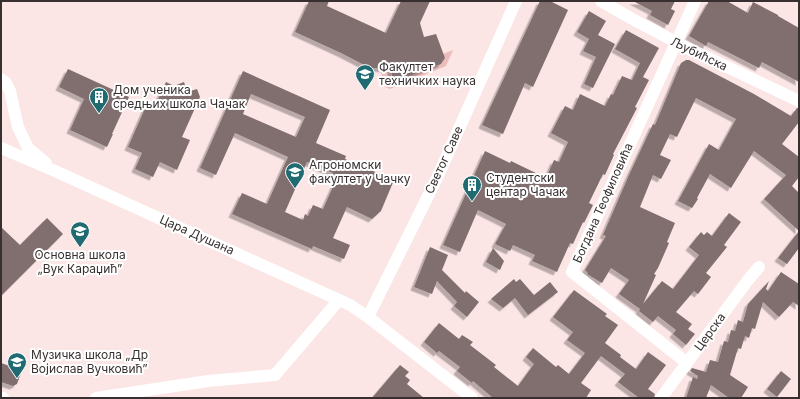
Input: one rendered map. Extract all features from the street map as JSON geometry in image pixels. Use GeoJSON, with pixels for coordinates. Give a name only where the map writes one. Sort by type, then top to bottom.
{"type":"FeatureCollection","features":[{"type":"Feature","properties":{"kind":"street","name":"Светог Саве"},"geometry":{"type":"LineString","coordinates":[[368,317],[437,178],[516,1]]}},
{"type":"Feature","properties":{"kind":"street","name":"Љубићска"},"geometry":{"type":"LineString","coordinates":[[601,1],[676,42],[799,102]]}},
{"type":"Feature","properties":{"kind":"street","name":"Богдана Теофиловића"},"geometry":{"type":"LineString","coordinates":[[687,364],[572,272],[695,1]]}},
{"type":"Feature","properties":{"kind":"street","name":"Цара Душана"},"geometry":{"type":"LineString","coordinates":[[1,79],[6,83],[10,91],[18,127],[28,148],[55,170]]}},
{"type":"Feature","properties":{"kind":"street","name":"Цара Душана"},"geometry":{"type":"LineString","coordinates":[[1,148],[55,170],[339,300],[368,317],[472,398]]}},
{"type":"Feature","properties":{"kind":"street","name":"Церска"},"geometry":{"type":"LineString","coordinates":[[661,398],[759,267]]}},
{"type":"Feature","properties":{"kind":"street"},"geometry":{"type":"LineString","coordinates":[[96,398],[208,381],[275,375],[339,300]]}},
{"type":"Feature","properties":{"kind":"shaded area"},"geometry":{"type":"Polygon","coordinates":[[[453,50],[446,66],[390,89],[385,87],[380,69],[384,69],[385,67],[391,70],[391,78],[396,81],[441,64],[445,58],[443,54],[453,50]]]}},
{"type":"Feature","properties":{"kind":"building"},"geometry":{"type":"Polygon","coordinates":[[[309,1],[329,1],[327,6],[386,33],[401,1],[430,1],[420,23],[424,37],[436,34],[445,58],[441,64],[396,81],[392,77],[391,69],[370,68],[295,32],[309,1]]]}},
{"type":"Feature","properties":{"kind":"building"},"geometry":{"type":"Polygon","coordinates":[[[540,1],[550,1],[568,10],[533,87],[525,83],[503,134],[482,125],[540,1]]]}},
{"type":"Feature","properties":{"kind":"building"},"geometry":{"type":"Polygon","coordinates":[[[633,1],[675,1],[671,9],[675,11],[668,25],[650,15],[652,11],[633,1]]]}},
{"type":"Feature","properties":{"kind":"building"},"geometry":{"type":"Polygon","coordinates":[[[709,1],[727,1],[748,13],[753,2],[799,28],[799,82],[762,62],[759,68],[708,42],[706,46],[689,36],[709,1]]]}},
{"type":"Feature","properties":{"kind":"building"},"geometry":{"type":"Polygon","coordinates":[[[589,11],[606,21],[598,35],[615,44],[593,88],[584,84],[596,57],[583,51],[589,39],[577,32],[589,11]]]}},
{"type":"Feature","properties":{"kind":"building"},"geometry":{"type":"Polygon","coordinates":[[[626,30],[659,48],[643,77],[649,80],[635,107],[637,108],[613,154],[614,155],[605,175],[603,174],[589,203],[593,205],[573,244],[570,243],[557,272],[532,261],[535,255],[513,245],[510,251],[495,244],[506,224],[478,210],[460,252],[443,245],[485,151],[510,163],[511,161],[546,178],[554,160],[559,162],[568,142],[551,133],[565,106],[573,110],[580,94],[605,106],[611,94],[613,95],[622,76],[632,80],[640,63],[615,49],[626,30]]]}},
{"type":"Feature","properties":{"kind":"building"},"geometry":{"type":"Polygon","coordinates":[[[689,60],[754,94],[791,116],[797,108],[799,108],[799,122],[782,144],[799,157],[799,177],[792,186],[799,193],[799,231],[764,199],[786,175],[754,151],[731,188],[710,174],[692,208],[678,201],[709,144],[719,150],[736,119],[696,98],[677,137],[670,134],[660,155],[671,160],[661,179],[653,175],[640,207],[675,223],[667,242],[669,243],[654,274],[656,275],[643,304],[662,281],[673,289],[699,255],[689,247],[701,232],[704,235],[707,232],[712,236],[729,213],[741,222],[724,245],[727,247],[706,273],[711,277],[698,294],[694,291],[676,312],[692,324],[688,329],[695,334],[686,345],[673,334],[676,330],[658,316],[653,322],[639,311],[640,309],[619,294],[629,280],[611,268],[602,283],[587,274],[588,273],[585,270],[606,236],[603,235],[629,175],[653,124],[655,125],[681,63],[689,60]]]}},
{"type":"Feature","properties":{"kind":"building","name":"Дом ученика средњих школа Чачак"},"geometry":{"type":"Polygon","coordinates":[[[68,69],[129,97],[107,147],[70,130],[84,99],[59,87],[68,69]]]}},
{"type":"Feature","properties":{"kind":"building"},"geometry":{"type":"Polygon","coordinates":[[[243,71],[330,110],[316,143],[346,156],[345,159],[394,180],[381,211],[372,219],[347,207],[333,238],[350,245],[344,259],[313,246],[312,249],[232,214],[242,193],[267,204],[288,157],[235,133],[216,175],[200,168],[243,71]],[[251,94],[243,114],[296,137],[305,117],[251,94]],[[307,162],[285,212],[303,220],[305,214],[308,216],[313,205],[323,209],[336,180],[331,178],[333,173],[307,162]]]}},
{"type":"Feature","properties":{"kind":"building"},"geometry":{"type":"Polygon","coordinates":[[[166,82],[174,86],[184,82],[187,92],[197,89],[200,97],[182,137],[190,140],[177,170],[160,162],[153,177],[135,169],[142,153],[128,147],[147,104],[154,108],[166,82]]]}},
{"type":"Feature","properties":{"kind":"building","name":"Основна школа „Вук Караџић”"},"geometry":{"type":"Polygon","coordinates":[[[47,218],[63,234],[1,296],[1,227],[20,245],[47,218]]]}},
{"type":"Feature","properties":{"kind":"building"},"geometry":{"type":"Polygon","coordinates":[[[799,231],[799,248],[787,264],[778,258],[799,231]]]}},
{"type":"Feature","properties":{"kind":"building"},"geometry":{"type":"Polygon","coordinates":[[[430,247],[448,255],[442,270],[465,293],[466,291],[479,302],[467,317],[454,306],[457,302],[437,281],[432,294],[414,287],[430,247]]]}},
{"type":"Feature","properties":{"kind":"building"},"geometry":{"type":"Polygon","coordinates":[[[493,248],[504,261],[500,270],[486,262],[493,248]]]}},
{"type":"Feature","properties":{"kind":"building"},"geometry":{"type":"Polygon","coordinates":[[[781,272],[799,284],[799,306],[793,302],[779,317],[763,302],[755,329],[752,328],[749,338],[745,336],[741,349],[738,348],[730,375],[748,387],[741,398],[729,398],[711,385],[706,398],[686,398],[693,377],[697,379],[698,376],[690,371],[692,368],[706,372],[710,360],[718,362],[724,341],[728,342],[731,330],[735,331],[738,320],[743,322],[748,304],[769,281],[766,289],[768,291],[781,272]]]}},
{"type":"Feature","properties":{"kind":"building"},"geometry":{"type":"Polygon","coordinates":[[[514,279],[516,282],[520,279],[534,295],[550,282],[558,292],[528,315],[515,298],[503,308],[491,299],[514,279]]]}},
{"type":"Feature","properties":{"kind":"building"},"geometry":{"type":"Polygon","coordinates":[[[574,290],[607,314],[605,316],[618,325],[605,343],[621,355],[620,357],[636,369],[648,352],[666,365],[648,389],[655,394],[654,398],[639,398],[618,382],[625,374],[601,356],[581,383],[591,390],[586,398],[493,398],[473,381],[472,383],[457,371],[460,367],[439,351],[437,353],[424,342],[439,323],[459,339],[462,335],[473,342],[470,345],[496,365],[494,367],[518,386],[534,364],[526,357],[533,348],[556,367],[558,365],[569,374],[585,353],[567,340],[573,332],[553,317],[574,290]]]}},
{"type":"Feature","properties":{"kind":"building","name":"Музичка школа „Др Војислав Вучковић”"},"geometry":{"type":"Polygon","coordinates":[[[1,363],[22,370],[17,384],[13,386],[1,382],[1,363]]]}},
{"type":"Feature","properties":{"kind":"building"},"geometry":{"type":"Polygon","coordinates":[[[400,365],[409,372],[405,376],[410,380],[407,384],[424,398],[372,398],[400,365]]]}},
{"type":"Feature","properties":{"kind":"building"},"geometry":{"type":"Polygon","coordinates":[[[781,371],[791,379],[777,397],[767,389],[781,371]]]}},
{"type":"Feature","properties":{"kind":"place","name":"Факултет техничких наука"},"geometry":{"type":"Point","coordinates":[365,91]}},
{"type":"Feature","properties":{"kind":"place","name":"Дом ученика средњих школа Чачак"},"geometry":{"type":"Point","coordinates":[99,114]}},
{"type":"Feature","properties":{"kind":"place","name":"Агрономски факултет у Чачку"},"geometry":{"type":"Point","coordinates":[295,189]}},
{"type":"Feature","properties":{"kind":"place","name":"Студентски центар Чачак"},"geometry":{"type":"Point","coordinates":[472,202]}},
{"type":"Feature","properties":{"kind":"place","name":"Основна школа „Вук Караџић”"},"geometry":{"type":"Point","coordinates":[80,248]}},
{"type":"Feature","properties":{"kind":"place","name":"Музичка школа „Др Војислав Вучковић”"},"geometry":{"type":"Point","coordinates":[17,379]}}]}
